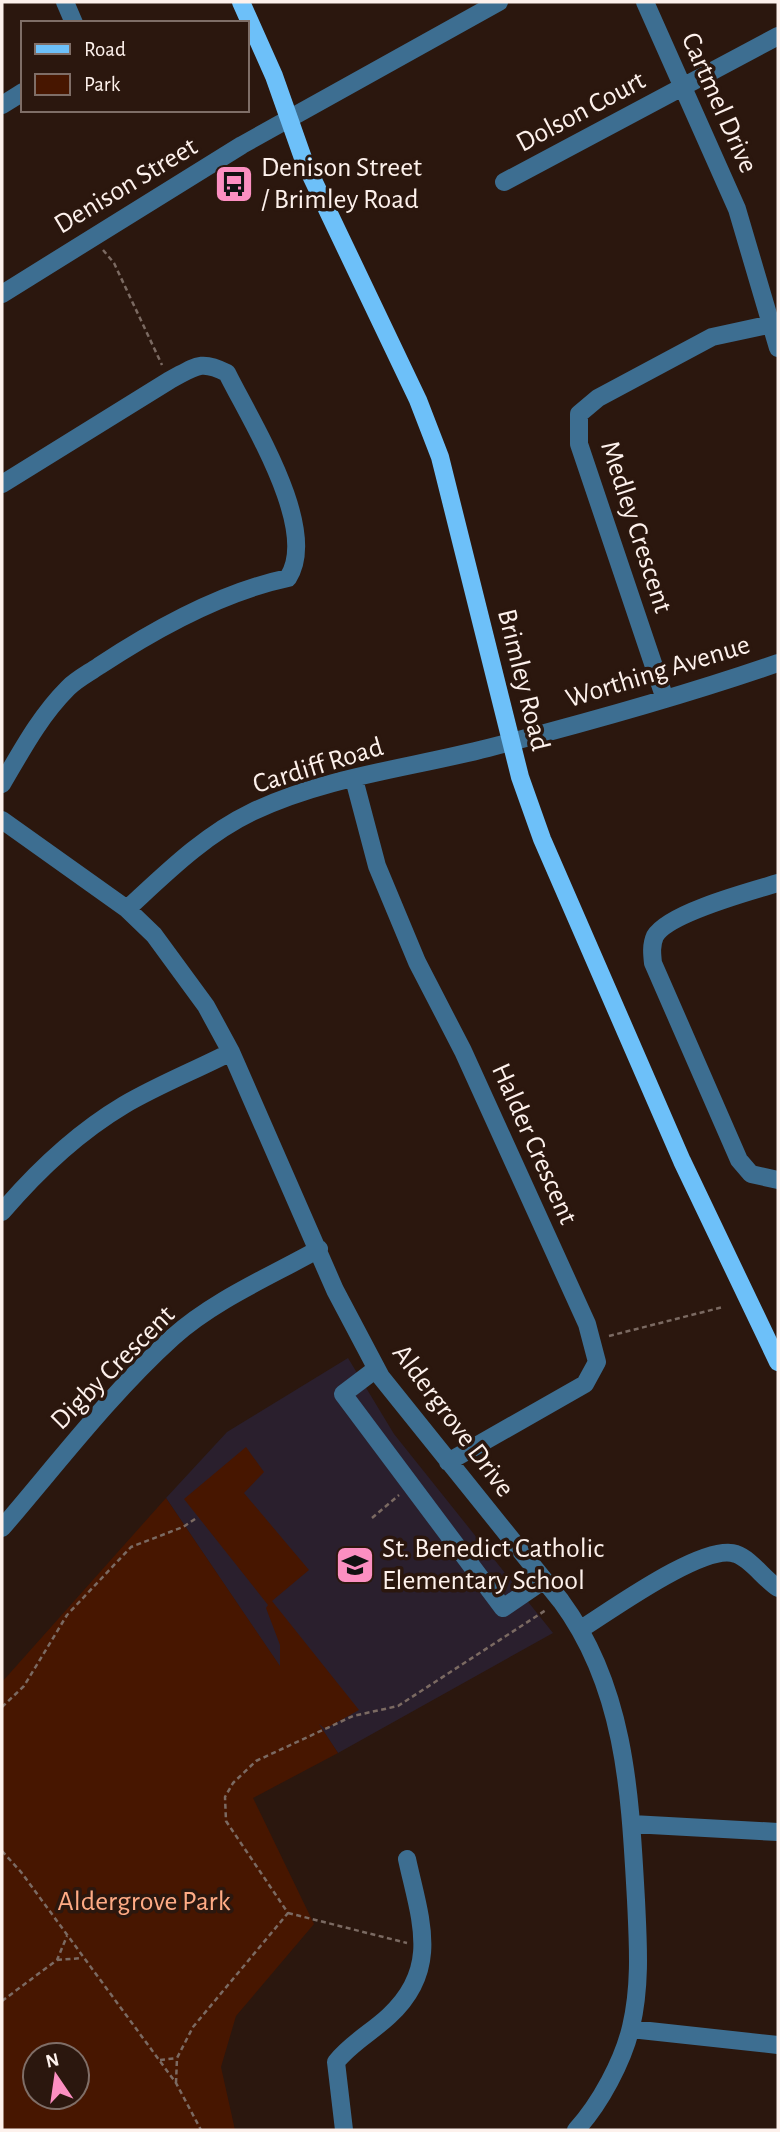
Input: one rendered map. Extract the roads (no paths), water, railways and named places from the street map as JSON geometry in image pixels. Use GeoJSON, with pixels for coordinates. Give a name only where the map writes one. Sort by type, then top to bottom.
{"type":"FeatureCollection","features":[{"type":"Feature","properties":{"kind":"main road","name":"Brimley Road"},"geometry":{"type":"LineString","coordinates":[[241,2],[304,161],[418,400],[440,457],[520,777],[542,839],[682,1161],[778,1362]]}},
{"type":"Feature","properties":{"kind":"street"},"geometry":{"type":"LineString","coordinates":[[65,2],[73,21]]}},
{"type":"Feature","properties":{"kind":"street","name":"Denison Street"},"geometry":{"type":"LineString","coordinates":[[2,294],[289,119],[499,2]]}},
{"type":"Feature","properties":{"kind":"street","name":"Cartmel Drive"},"geometry":{"type":"LineString","coordinates":[[645,2],[737,209],[778,348]]}},
{"type":"Feature","properties":{"kind":"street","name":"Dolson Court"},"geometry":{"type":"LineString","coordinates":[[504,182],[778,36]]}},
{"type":"Feature","properties":{"kind":"street"},"geometry":{"type":"LineString","coordinates":[[2,105],[21,93]]}},
{"type":"Feature","properties":{"kind":"street","name":"Medley Crescent"},"geometry":{"type":"LineString","coordinates":[[664,699],[579,444],[579,414],[598,398],[712,337],[772,324]]}},
{"type":"Feature","properties":{"kind":"street"},"geometry":{"type":"LineString","coordinates":[[2,484],[170,380],[198,365],[211,364],[228,373],[284,490],[296,537],[295,567],[288,578],[248,589],[211,604],[140,641],[70,685],[38,722],[2,784]]}},
{"type":"Feature","properties":{"kind":"street","name":"Worthing Avenue"},"geometry":{"type":"LineString","coordinates":[[512,741],[664,699],[778,663]]}},
{"type":"Feature","properties":{"kind":"street","name":"Cardiff Road"},"geometry":{"type":"LineString","coordinates":[[127,909],[212,835],[252,812],[299,793],[512,741]]}},
{"type":"Feature","properties":{"kind":"street","name":"Halder Crescent"},"geometry":{"type":"LineString","coordinates":[[354,779],[377,866],[417,962],[463,1051],[592,1340],[597,1362],[585,1384],[448,1462]]}},
{"type":"Feature","properties":{"kind":"street","name":"Aldergrove Drive"},"geometry":{"type":"LineString","coordinates":[[2,820],[127,909],[154,935],[206,1006],[231,1052],[335,1290],[376,1369],[561,1601],[581,1629],[605,1681],[623,1745],[632,1824],[640,1954],[631,2029],[601,2094],[576,2130]]}},
{"type":"Feature","properties":{"kind":"street"},"geometry":{"type":"LineString","coordinates":[[778,883],[722,900],[664,925],[651,950],[653,963],[739,1160],[751,1174],[778,1180]]}},
{"type":"Feature","properties":{"kind":"street"},"geometry":{"type":"LineString","coordinates":[[2,1212],[55,1156],[91,1126],[125,1104],[231,1052]]}},
{"type":"Feature","properties":{"kind":"street","name":"Digby Crescent"},"geometry":{"type":"LineString","coordinates":[[2,1528],[101,1413],[174,1336],[226,1301],[319,1249]]}},
{"type":"Feature","properties":{"kind":"street"},"geometry":{"type":"LineString","coordinates":[[376,1369],[343,1394],[503,1608],[544,1580]]}},
{"type":"Feature","properties":{"kind":"street"},"geometry":{"type":"LineString","coordinates":[[581,1629],[661,1580],[716,1552],[739,1555],[778,1588]]}},
{"type":"Feature","properties":{"kind":"street"},"geometry":{"type":"LineString","coordinates":[[632,1824],[778,1832]]}},
{"type":"Feature","properties":{"kind":"street"},"geometry":{"type":"LineString","coordinates":[[344,2130],[336,2062],[346,2050],[393,2013],[416,1986],[423,1947],[407,1859]]}},
{"type":"Feature","properties":{"kind":"street"},"geometry":{"type":"LineString","coordinates":[[631,2029],[778,2045]]}},
{"type":"Feature","properties":{"kind":"place","name":"Denison Street / Brimley Road"},"geometry":{"type":"Point","coordinates":[234,184]}},
{"type":"Feature","properties":{"kind":"place","name":"St. Benedict Catholic Elementary School"},"geometry":{"type":"Point","coordinates":[355,1565]}},
{"type":"Feature","properties":{"kind":"park label","name":"Aldergrove Park"},"geometry":{"type":"Point","coordinates":[144,1902]}}]}
